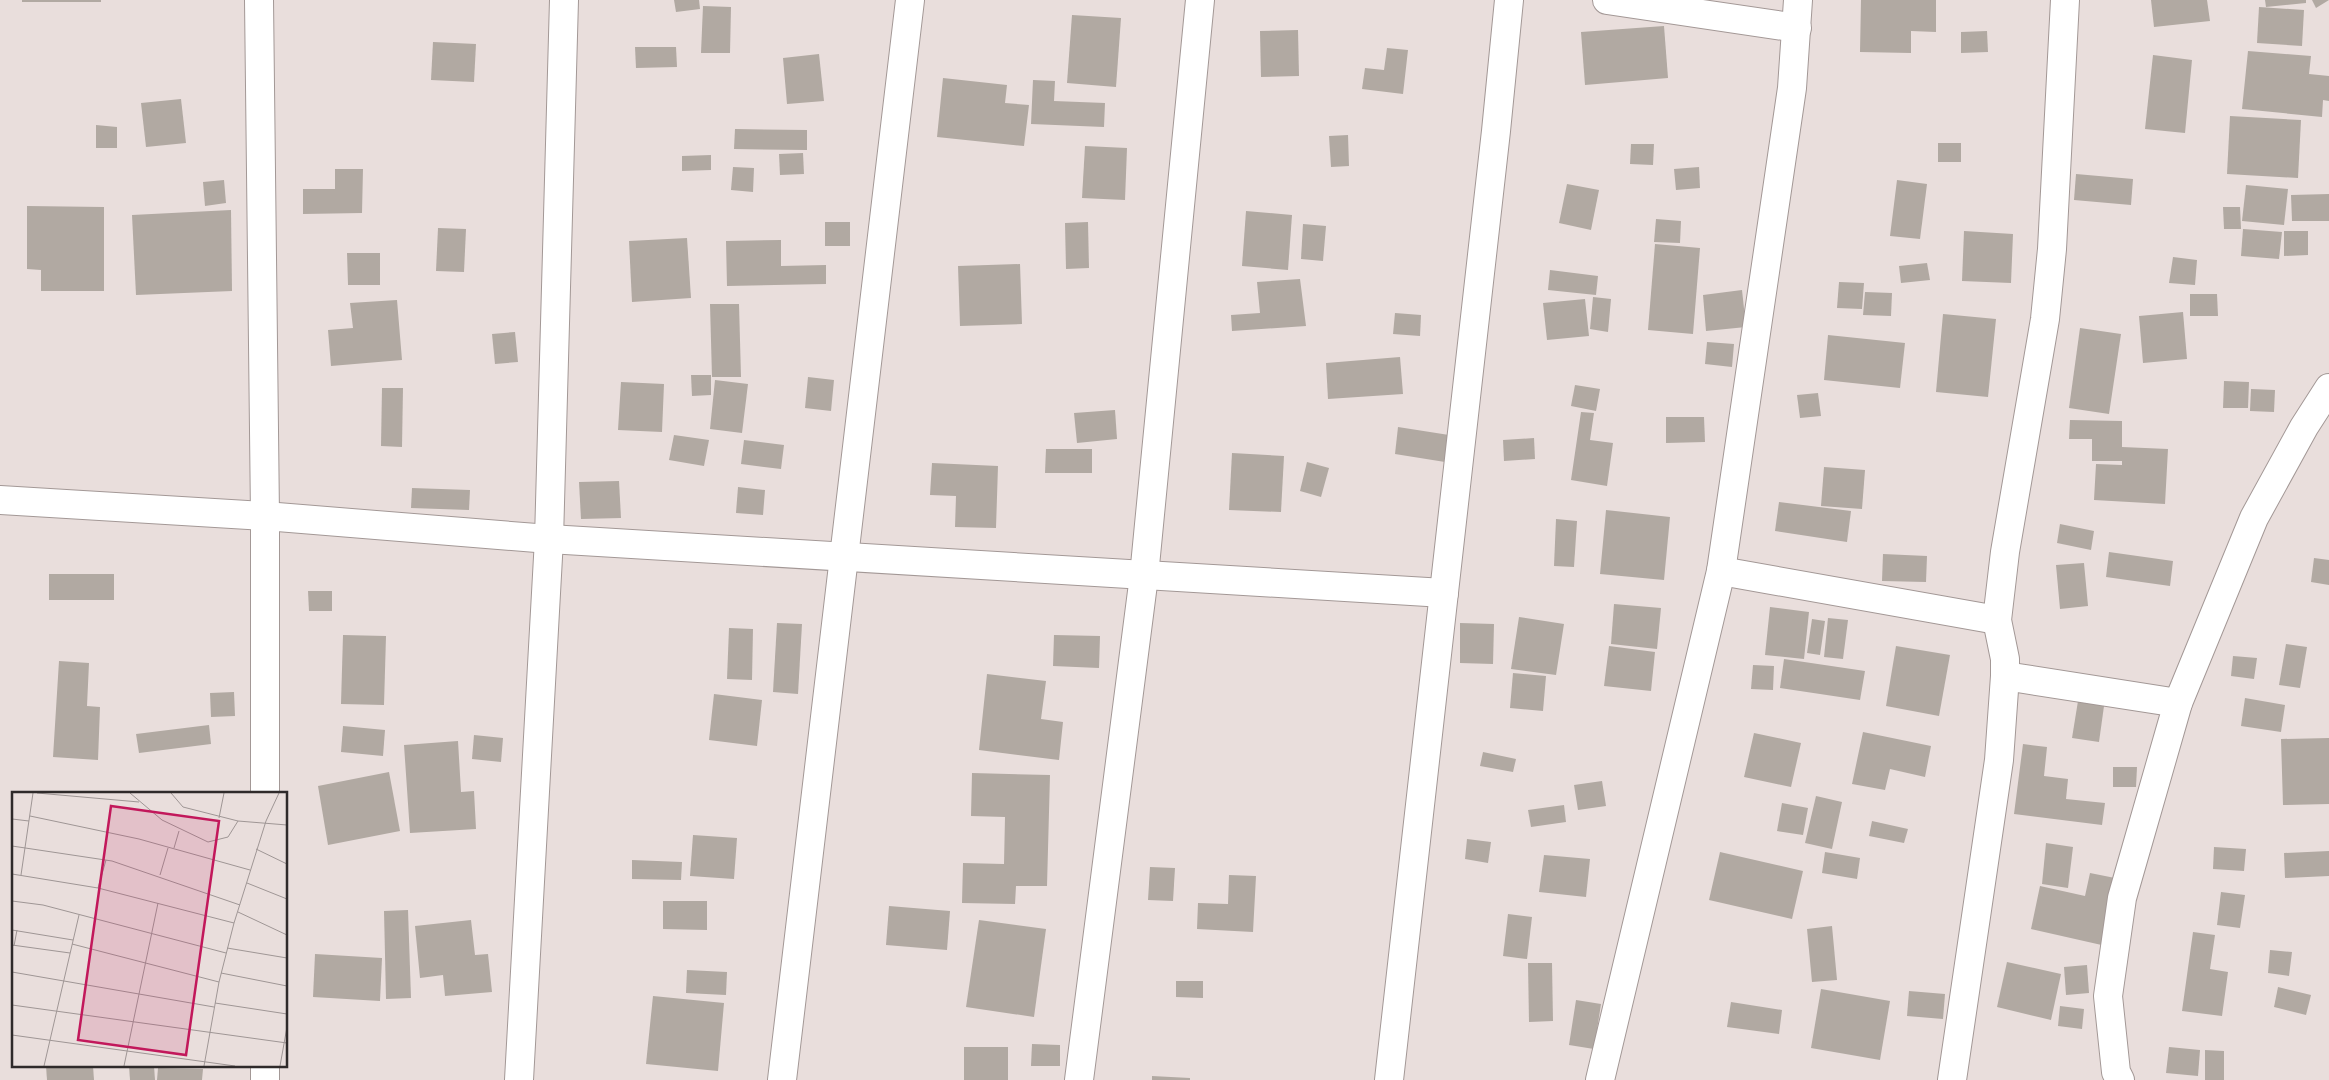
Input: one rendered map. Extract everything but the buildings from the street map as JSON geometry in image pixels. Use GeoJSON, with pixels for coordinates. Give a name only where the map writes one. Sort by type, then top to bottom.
{"type":"FeatureCollection","features":[{"type":"Feature","properties":{"kind":"street"},"geometry":{"type":"LineString","coordinates":[[259,0],[265,516],[265,792]]}},
{"type":"Feature","properties":{"kind":"street"},"geometry":{"type":"LineString","coordinates":[[519,1080],[549,539],[564,0]]}},
{"type":"Feature","properties":{"kind":"street"},"geometry":{"type":"LineString","coordinates":[[782,1080],[910,0]]}},
{"type":"Feature","properties":{"kind":"street"},"geometry":{"type":"LineString","coordinates":[[1079,1080],[1144,576],[1200,0]]}},
{"type":"Feature","properties":{"kind":"street"},"geometry":{"type":"LineString","coordinates":[[1389,1080],[1509,0]]}},
{"type":"Feature","properties":{"kind":"street"},"geometry":{"type":"LineString","coordinates":[[1607,0],[1797,28]]}},
{"type":"Feature","properties":{"kind":"street"},"geometry":{"type":"LineString","coordinates":[[1600,1080],[1721,571],[1790,98],[1798,0]]}},
{"type":"Feature","properties":{"kind":"street"},"geometry":{"type":"LineString","coordinates":[[1952,1080],[2000,760],[2005,659],[1997,620],[2005,552],[2045,319],[2053,231],[2065,0]]}},
{"type":"Feature","properties":{"kind":"street"},"geometry":{"type":"LineString","coordinates":[[2120,1080],[2116,1072],[2108,996],[2122,898],[2178,703],[2254,518],[2304,427],[2329,388]]}},
{"type":"Feature","properties":{"kind":"street"},"geometry":{"type":"LineString","coordinates":[[0,500],[265,516],[549,539],[1444,593]]}},
{"type":"Feature","properties":{"kind":"street"},"geometry":{"type":"LineString","coordinates":[[1721,571],[1997,620]]}},
{"type":"Feature","properties":{"kind":"street"},"geometry":{"type":"LineString","coordinates":[[2005,676],[2178,703]]}}]}
